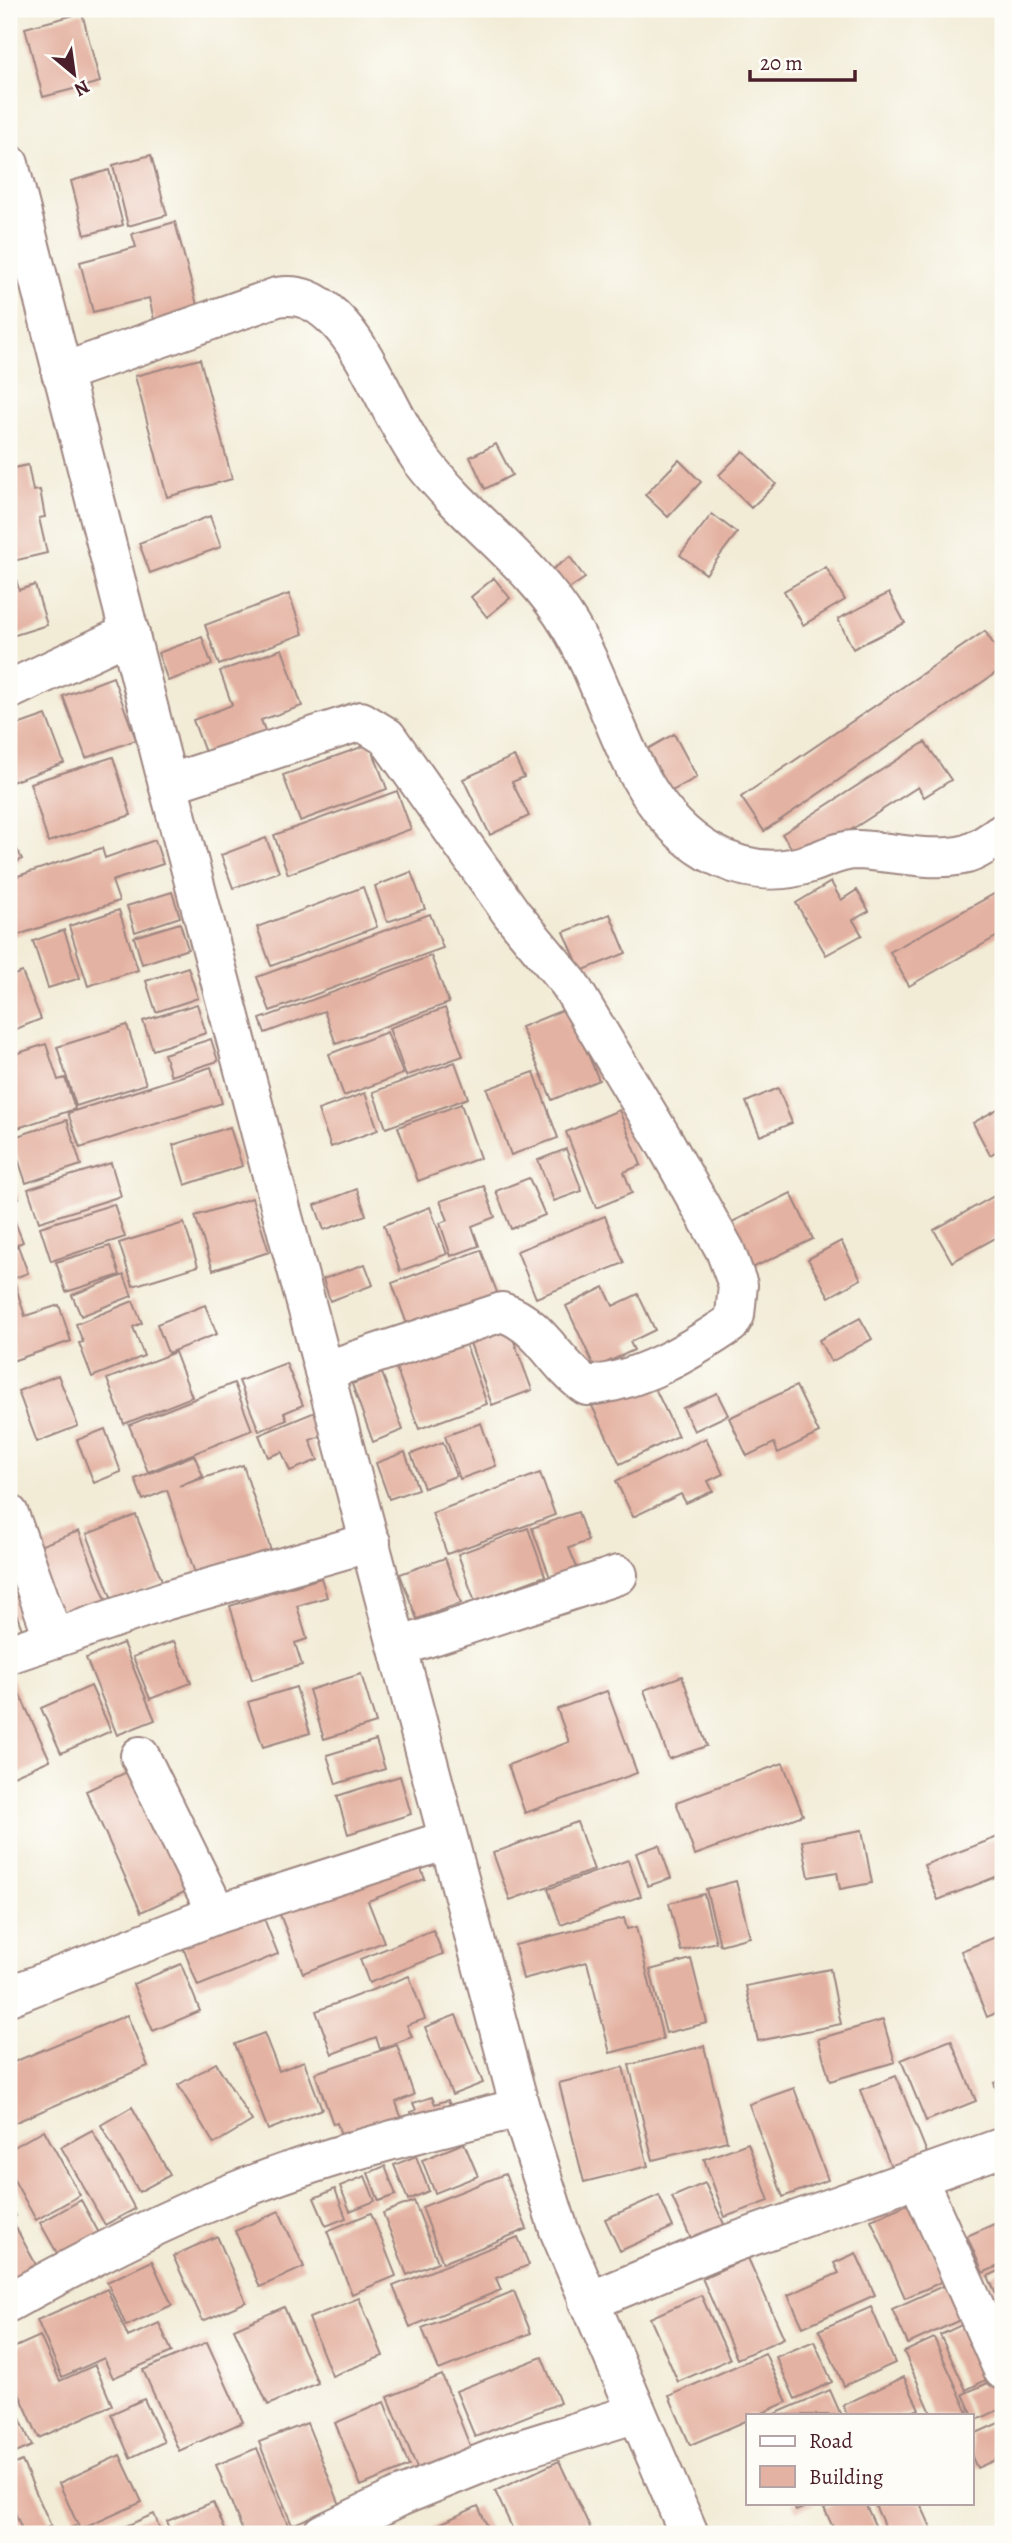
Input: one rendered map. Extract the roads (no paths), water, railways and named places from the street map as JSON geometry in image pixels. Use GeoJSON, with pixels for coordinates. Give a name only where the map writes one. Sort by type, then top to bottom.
{"type":"FeatureCollection","features":[{"type":"Feature","properties":{"kind":"street"},"geometry":{"type":"LineString","coordinates":[[9,164],[16,221],[61,373],[520,2108],[559,2230],[689,2534]]}},
{"type":"Feature","properties":{"kind":"street"},"geometry":{"type":"LineString","coordinates":[[61,373],[277,297],[295,294],[317,304],[336,319],[421,459],[451,495],[523,565],[571,626],[642,781],[690,839],[711,853],[761,871],[808,864],[846,850],[949,857],[970,853],[1003,833]]}},
{"type":"Feature","properties":{"kind":"street"},"geometry":{"type":"LineString","coordinates":[[9,690],[130,633]]}},
{"type":"Feature","properties":{"kind":"street"},"geometry":{"type":"LineString","coordinates":[[168,784],[361,721],[377,728],[387,737],[512,914],[569,983],[664,1141],[725,1250],[738,1285],[735,1315],[730,1324],[665,1363],[611,1384],[587,1386],[559,1362],[539,1333],[520,1318],[502,1312],[324,1371]]}},
{"type":"Feature","properties":{"kind":"street"},"geometry":{"type":"LineString","coordinates":[[9,1514],[54,1639]]}},
{"type":"Feature","properties":{"kind":"street"},"geometry":{"type":"LineString","coordinates":[[9,1654],[164,1601],[371,1542]]}},
{"type":"Feature","properties":{"kind":"street"},"geometry":{"type":"LineString","coordinates":[[399,1647],[618,1575]]}},
{"type":"Feature","properties":{"kind":"street"},"geometry":{"type":"LineString","coordinates":[[140,1756],[217,1914]]}},
{"type":"Feature","properties":{"kind":"street"},"geometry":{"type":"LineString","coordinates":[[9,1996],[217,1914],[447,1840]]}},
{"type":"Feature","properties":{"kind":"street"},"geometry":{"type":"LineString","coordinates":[[9,2302],[160,2223],[250,2186],[416,2134],[520,2108]]}},
{"type":"Feature","properties":{"kind":"street"},"geometry":{"type":"LineString","coordinates":[[588,2302],[718,2248],[1003,2147]]}},
{"type":"Feature","properties":{"kind":"street"},"geometry":{"type":"LineString","coordinates":[[917,2177],[1003,2370]]}},
{"type":"Feature","properties":{"kind":"street"},"geometry":{"type":"LineString","coordinates":[[322,2534],[399,2497],[505,2455],[637,2413]]}}]}
